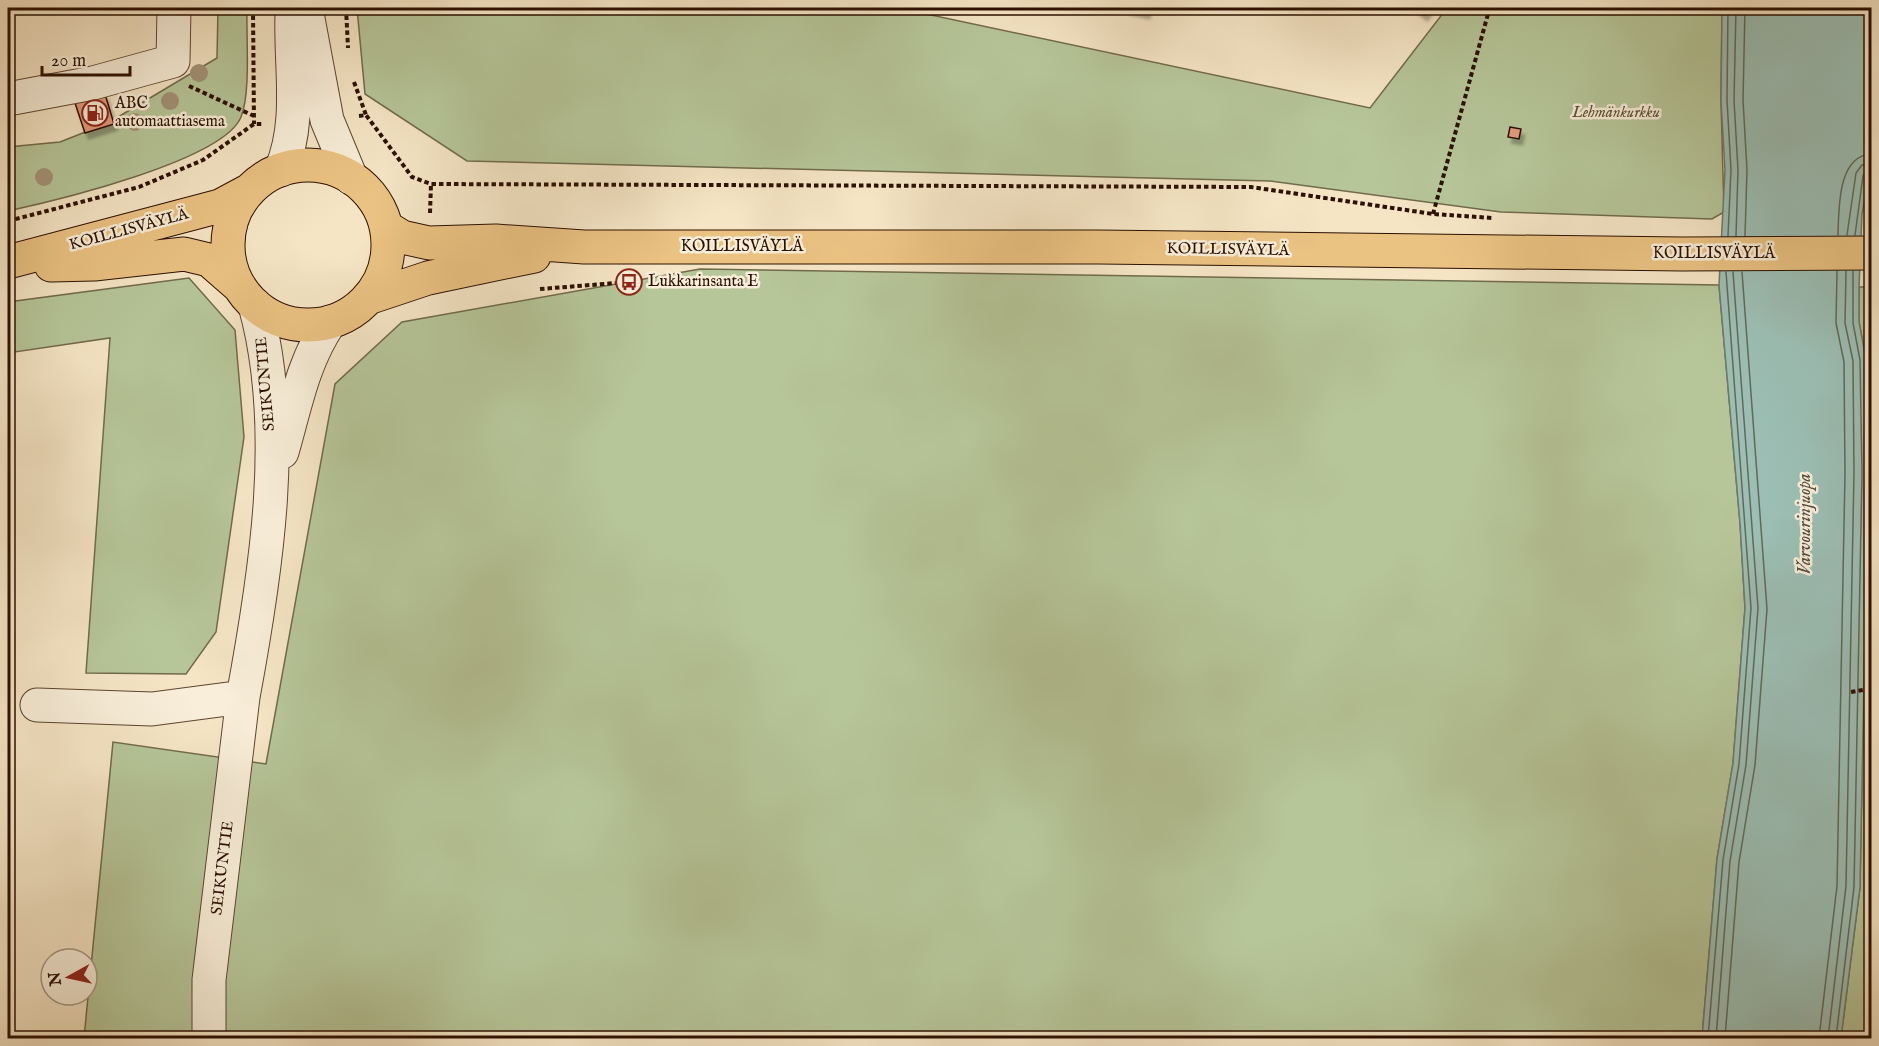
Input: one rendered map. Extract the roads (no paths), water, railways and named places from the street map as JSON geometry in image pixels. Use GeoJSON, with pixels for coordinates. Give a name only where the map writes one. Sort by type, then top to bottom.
{"type":"FeatureCollection","features":[{"type":"Feature","properties":{"kind":"main road"},"geometry":{"type":"LineString","coordinates":[[317,165],[351,178],[368,193],[386,227],[388,248],[385,265],[368,298],[356,309],[330,322],[313,325],[284,321],[248,297],[232,270],[228,235],[238,205],[248,191],[281,170],[317,165]]}},
{"type":"Feature","properties":{"kind":"main road","name":"KOILLISVÄYLÄ"},"geometry":{"type":"LineString","coordinates":[[8,264],[220,206],[248,191]]}},
{"type":"Feature","properties":{"kind":"main road","name":"KOILLISVÄYLÄ"},"geometry":{"type":"LineString","coordinates":[[386,227],[402,237],[429,243],[496,241],[584,247],[1098,247],[1682,254],[1872,253]]}},
{"type":"Feature","properties":{"kind":"main road","name":"KOILLISVÄYLÄ"},"geometry":{"type":"LineString","coordinates":[[368,298],[428,278],[584,247]]}},
{"type":"Feature","properties":{"kind":"main road","name":"KOILLISVÄYLÄ"},"geometry":{"type":"LineString","coordinates":[[8,264],[94,264],[184,254],[209,260],[248,297]]}},
{"type":"Feature","properties":{"kind":"street"},"geometry":{"type":"LineString","coordinates":[[8,99],[93,83],[173,61],[174,8]]}},
{"type":"Feature","properties":{"kind":"street"},"geometry":{"type":"LineString","coordinates":[[281,170],[289,151],[293,124],[292,8]]}},
{"type":"Feature","properties":{"kind":"street"},"geometry":{"type":"LineString","coordinates":[[306,8],[327,120],[351,178]]}},
{"type":"Feature","properties":{"kind":"street","name":"SEIKUNTIE"},"geometry":{"type":"LineString","coordinates":[[209,1038],[209,980],[243,697],[256,628],[270,500],[271,414],[266,346],[248,297]]}},
{"type":"Feature","properties":{"kind":"street","name":"SEIKUNTIE"},"geometry":{"type":"LineString","coordinates":[[270,500],[306,365],[315,344],[330,322]]}},
{"type":"Feature","properties":{"kind":"street"},"geometry":{"type":"LineString","coordinates":[[37,705],[152,709],[243,697]]}},
{"type":"Feature","properties":{"kind":"water","name":"Varvourinjuopa"},"geometry":{"type":"Polygon","coordinates":[[[1722,8],[1871,8],[1872,158],[1862,214],[1859,287],[1859,322],[1866,359],[1868,473],[1860,887],[1841,1038],[1702,1038],[1717,859],[1733,763],[1745,608],[1740,523],[1719,285],[1725,170],[1721,101],[1722,8]]]}},
{"type":"Feature","properties":{"kind":"place","name":"ABC automaattiasema"},"geometry":{"type":"Point","coordinates":[95,113]}},
{"type":"Feature","properties":{"kind":"place","name":"Lukkarinsanta E"},"geometry":{"type":"Point","coordinates":[629,282]}},
{"type":"Feature","properties":{"kind":"park label","name":"Lehmänkurkku"},"geometry":{"type":"Point","coordinates":[1616,113]}}]}
